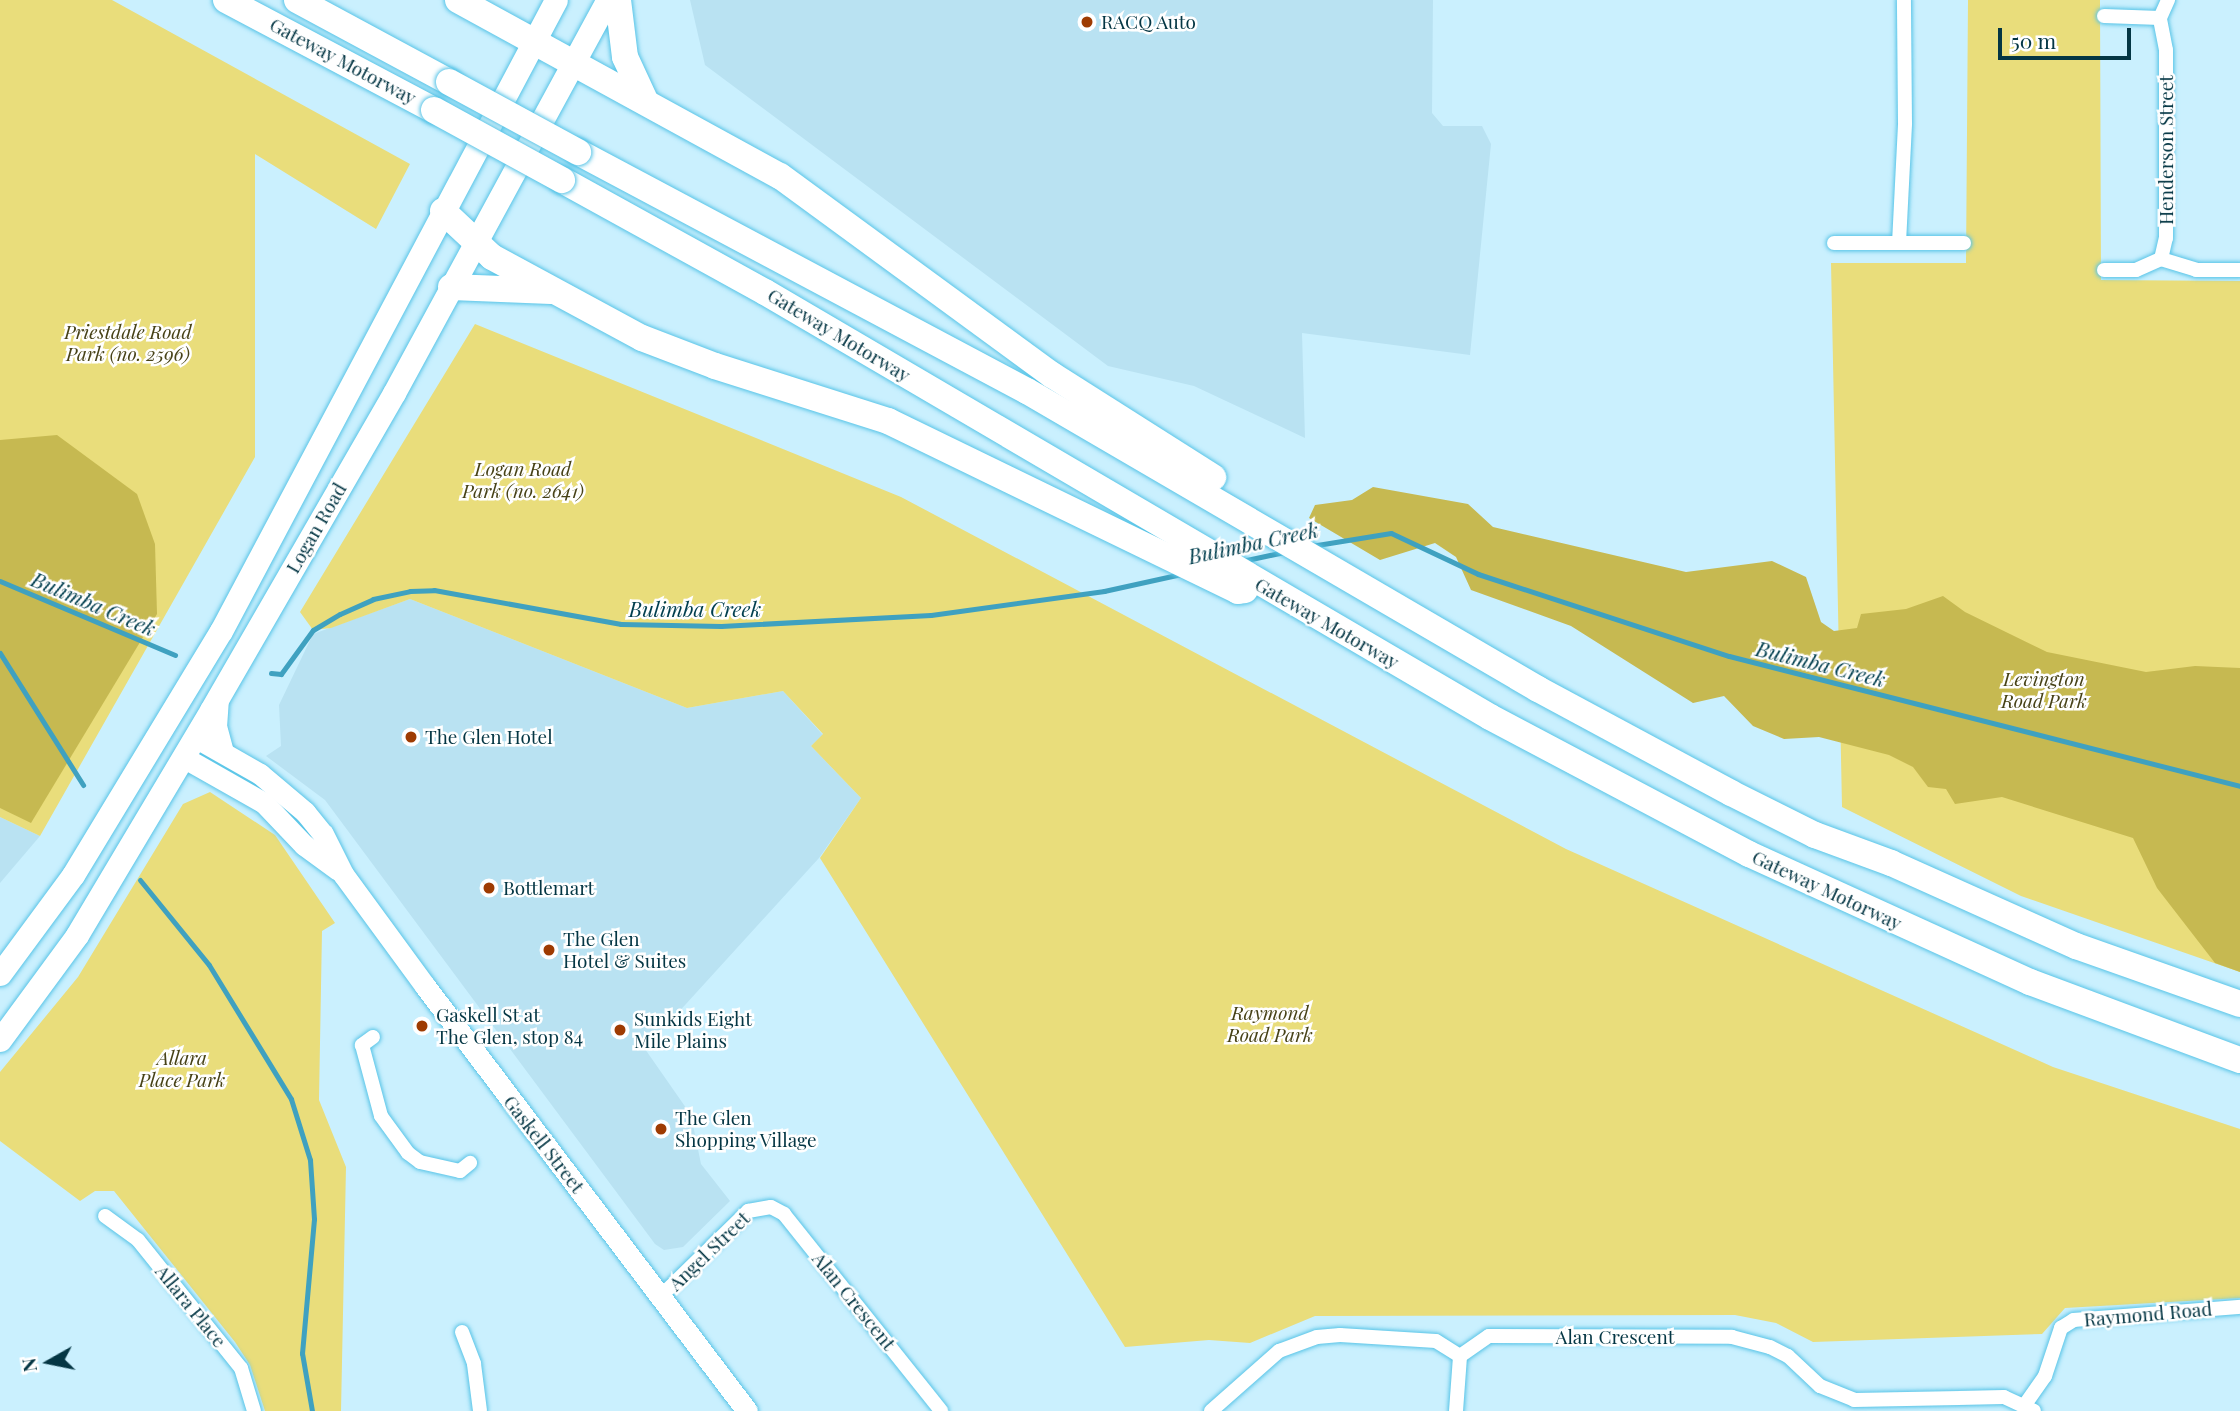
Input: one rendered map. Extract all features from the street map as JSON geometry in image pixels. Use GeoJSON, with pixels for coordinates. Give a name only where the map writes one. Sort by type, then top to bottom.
{"type":"FeatureCollection","features":[{"type":"Feature","properties":{"kind":"highway","name":"Gateway Motorway"},"geometry":{"type":"LineString","coordinates":[[226,0],[434,110],[765,292],[1187,554],[1266,588],[1490,717],[1749,854],[2030,982],[2240,1060]]}},
{"type":"Feature","properties":{"kind":"highway","name":"Gateway Motorway"},"geometry":{"type":"LineString","coordinates":[[297,0],[1261,516],[1338,571],[1636,743],[1815,835],[1891,863],[2076,946],[2240,1004]]}},
{"type":"Feature","properties":{"kind":"highway"},"geometry":{"type":"LineString","coordinates":[[458,0],[645,100],[805,192],[1088,400],[1261,516]]}},
{"type":"Feature","properties":{"kind":"highway"},"geometry":{"type":"LineString","coordinates":[[618,0],[625,57],[645,100]]}},
{"type":"Feature","properties":{"kind":"highway"},"geometry":{"type":"LineString","coordinates":[[443,211],[475,243],[553,290],[682,355],[898,425],[1187,554]]}},
{"type":"Feature","properties":{"kind":"highway"},"geometry":{"type":"LineString","coordinates":[[451,287],[553,290]]}},
{"type":"Feature","properties":{"kind":"main road","name":"Logan Road"},"geometry":{"type":"LineString","coordinates":[[0,974],[73,875],[163,732],[221,631],[556,0]]}},
{"type":"Feature","properties":{"kind":"main road","name":"Logan Road"},"geometry":{"type":"LineString","coordinates":[[0,1040],[77,935],[218,698],[451,287],[607,0]]}},
{"type":"Feature","properties":{"kind":"main road","name":"Gaskell Street"},"geometry":{"type":"LineString","coordinates":[[163,732],[189,747]]}},
{"type":"Feature","properties":{"kind":"street"},"geometry":{"type":"LineString","coordinates":[[1899,243],[1905,123],[1904,0]]}},
{"type":"Feature","properties":{"kind":"street"},"geometry":{"type":"LineString","coordinates":[[2104,16],[2160,18],[2168,0]]}},
{"type":"Feature","properties":{"kind":"street","name":"Henderson Street"},"geometry":{"type":"LineString","coordinates":[[2160,18],[2166,50],[2166,238],[2161,260]]}},
{"type":"Feature","properties":{"kind":"street"},"geometry":{"type":"LineString","coordinates":[[1834,243],[1964,243]]}},
{"type":"Feature","properties":{"kind":"street"},"geometry":{"type":"LineString","coordinates":[[2104,270],[2136,270],[2161,260],[2196,270],[2240,270]]}},
{"type":"Feature","properties":{"kind":"street"},"geometry":{"type":"LineString","coordinates":[[218,698],[216,726],[223,752]]}},
{"type":"Feature","properties":{"kind":"street","name":"Gaskell Street"},"geometry":{"type":"LineString","coordinates":[[189,747],[223,752],[293,799],[323,834],[343,874],[747,1411]]}},
{"type":"Feature","properties":{"kind":"street","name":"Gaskell Street"},"geometry":{"type":"LineString","coordinates":[[189,747],[264,803],[304,845],[343,874]]}},
{"type":"Feature","properties":{"kind":"street"},"geometry":{"type":"LineString","coordinates":[[373,1037],[362,1045],[381,1116],[408,1153],[420,1162],[460,1171],[470,1163]]}},
{"type":"Feature","properties":{"kind":"street","name":"Angel Street"},"geometry":{"type":"LineString","coordinates":[[661,1296],[758,1207]]}},
{"type":"Feature","properties":{"kind":"street","name":"Alan Crescent"},"geometry":{"type":"LineString","coordinates":[[758,1207],[771,1207],[784,1214],[941,1411]]}},
{"type":"Feature","properties":{"kind":"street","name":"Allara Place"},"geometry":{"type":"LineString","coordinates":[[105,1216],[138,1240],[241,1367],[254,1411]]}},
{"type":"Feature","properties":{"kind":"street","name":"Raymond Road"},"geometry":{"type":"LineString","coordinates":[[2029,1408],[2045,1376],[2061,1328],[2074,1320],[2240,1307]]}},
{"type":"Feature","properties":{"kind":"street"},"geometry":{"type":"LineString","coordinates":[[461,1332],[474,1364],[480,1411]]}},
{"type":"Feature","properties":{"kind":"street","name":"Alan Crescent"},"geometry":{"type":"LineString","coordinates":[[1460,1356],[1489,1336],[1732,1337],[1770,1347],[1788,1356],[1820,1386],[1854,1400],[2004,1397],[2029,1408]]}},
{"type":"Feature","properties":{"kind":"street"},"geometry":{"type":"LineString","coordinates":[[1211,1411],[1279,1351],[1317,1337],[1436,1341],[1460,1356],[1456,1411]]}},
{"type":"Feature","properties":{"kind":"shaded area"},"geometry":{"type":"Polygon","coordinates":[[[690,0],[1433,0],[1432,113],[1443,126],[1482,126],[1491,144],[1470,355],[1302,333],[1305,438],[1194,386],[1108,366],[705,65],[690,0]]]}},
{"type":"Feature","properties":{"kind":"shaded area"},"geometry":{"type":"Polygon","coordinates":[[[410,599],[687,708],[783,691],[823,735],[811,746],[861,798],[819,858],[645,1049],[691,1115],[701,1164],[730,1201],[683,1247],[664,1250],[655,1244],[325,800],[266,756],[281,746],[279,705],[313,634],[410,599]]]}},
{"type":"Feature","properties":{"kind":"shaded area"},"geometry":{"type":"Polygon","coordinates":[[[0,817],[40,836],[0,883],[0,817]]]}},
{"type":"Feature","properties":{"kind":"green space","name":"Priestdale Road Park (no. 2596)"},"geometry":{"type":"Polygon","coordinates":[[[0,0],[112,0],[410,164],[376,229],[255,154],[255,457],[40,836],[0,817],[0,0]]]}},
{"type":"Feature","properties":{"kind":"green space","name":"Levington Road Park"},"geometry":{"type":"Polygon","coordinates":[[[1968,0],[2100,0],[2101,280],[2240,281],[2240,972],[2021,896],[1842,807],[1831,263],[1966,263],[1968,0]]]}},
{"type":"Feature","properties":{"kind":"green space","name":"Raymond Road Park"},"geometry":{"type":"Polygon","coordinates":[[[475,324],[901,497],[1566,849],[2053,1067],[2240,1129],[2240,1298],[2065,1308],[2042,1334],[1813,1342],[1776,1323],[1735,1315],[1315,1316],[1250,1343],[1209,1340],[1125,1347],[820,858],[861,798],[811,746],[823,734],[783,691],[687,708],[410,599],[331,628],[313,630],[300,612],[475,324]]]}},
{"type":"Feature","properties":{"kind":"green space"},"geometry":{"type":"Polygon","coordinates":[[[57,435],[137,494],[155,544],[157,614],[31,823],[0,808],[0,440],[57,435]]]}},
{"type":"Feature","properties":{"kind":"green space"},"geometry":{"type":"Polygon","coordinates":[[[1373,487],[1468,504],[1493,527],[1686,572],[1772,561],[1806,577],[1821,622],[1834,631],[1857,628],[1861,614],[1906,609],[1943,596],[1965,612],[2047,652],[2146,672],[2195,666],[2240,668],[2240,972],[2215,963],[2157,888],[2133,838],[2002,797],[1955,804],[1946,789],[1928,787],[1913,767],[1889,755],[1819,737],[1784,739],[1753,726],[1724,696],[1693,703],[1571,626],[1471,590],[1456,557],[1435,543],[1380,560],[1309,518],[1315,505],[1352,500],[1373,487]]]}},
{"type":"Feature","properties":{"kind":"green space","name":"Allara Place Park"},"geometry":{"type":"Polygon","coordinates":[[[210,792],[275,835],[335,923],[322,931],[319,1100],[346,1167],[341,1411],[265,1411],[250,1365],[235,1342],[114,1191],[95,1191],[80,1201],[0,1141],[0,1072],[78,977],[183,804],[210,792]]]}},
{"type":"Feature","properties":{"kind":"waterway","name":"Bulimba Creek"},"geometry":{"type":"LineString","coordinates":[[1311,546],[1391,533],[1478,574],[1729,656],[2240,786]]}},
{"type":"Feature","properties":{"kind":"waterway","name":"Bulimba Creek"},"geometry":{"type":"LineString","coordinates":[[1242,561],[1284,552]]}},
{"type":"Feature","properties":{"kind":"waterway","name":"Bulimba Creek"},"geometry":{"type":"LineString","coordinates":[[271,673],[281,674],[313,630],[340,614],[373,599],[410,591],[434,590],[621,624],[721,626],[931,615],[1104,591],[1181,574]]}},
{"type":"Feature","properties":{"kind":"waterway","name":"Bulimba Creek"},"geometry":{"type":"LineString","coordinates":[[0,581],[175,655]]}},
{"type":"Feature","properties":{"kind":"waterway"},"geometry":{"type":"LineString","coordinates":[[0,653],[83,785]]}},
{"type":"Feature","properties":{"kind":"waterway"},"geometry":{"type":"LineString","coordinates":[[140,880],[209,965],[291,1099],[310,1160],[314,1219],[302,1353],[312,1411]]}},
{"type":"Feature","properties":{"kind":"place","name":"RACQ Auto"},"geometry":{"type":"Point","coordinates":[1087,22]}},
{"type":"Feature","properties":{"kind":"place","name":"The Glen Hotel"},"geometry":{"type":"Point","coordinates":[411,737]}},
{"type":"Feature","properties":{"kind":"place","name":"Bottlemart"},"geometry":{"type":"Point","coordinates":[489,888]}},
{"type":"Feature","properties":{"kind":"place","name":"The Glen Hotel & Suites"},"geometry":{"type":"Point","coordinates":[549,950]}},
{"type":"Feature","properties":{"kind":"place","name":"Gaskell St at The Glen, stop 84"},"geometry":{"type":"Point","coordinates":[422,1026]}},
{"type":"Feature","properties":{"kind":"place","name":"Sunkids Eight Mile Plains"},"geometry":{"type":"Point","coordinates":[620,1030]}},
{"type":"Feature","properties":{"kind":"place","name":"The Glen Shopping Village"},"geometry":{"type":"Point","coordinates":[661,1129]}},
{"type":"Feature","properties":{"kind":"park label","name":"Logan Road Park (no. 2641)"},"geometry":{"type":"Point","coordinates":[523,480]}}]}
